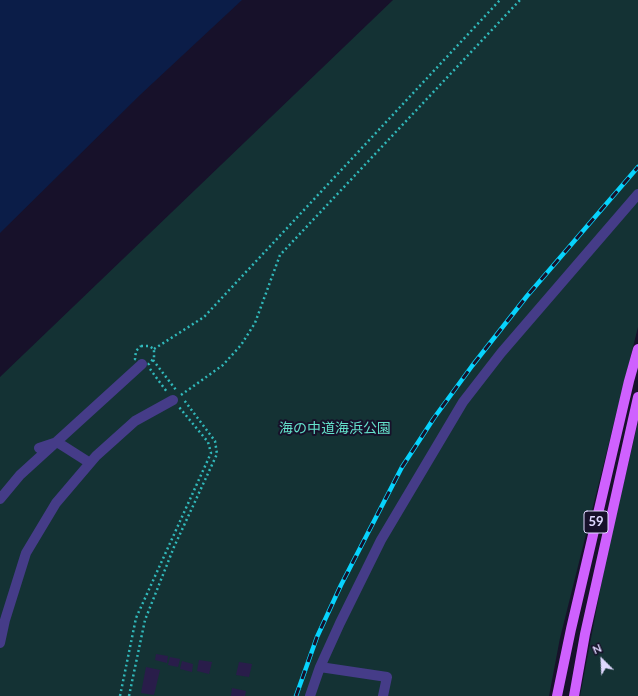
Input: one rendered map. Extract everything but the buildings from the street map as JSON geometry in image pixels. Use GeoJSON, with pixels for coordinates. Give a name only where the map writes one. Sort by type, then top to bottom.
{"type":"FeatureCollection","features":[{"type":"Feature","properties":{"kind":"main road","name":"59"},"geometry":{"type":"LineString","coordinates":[[557,696],[572,621],[629,381],[638,349]]}},
{"type":"Feature","properties":{"kind":"main road","name":"59"},"geometry":{"type":"LineString","coordinates":[[574,696],[585,634],[638,397]]}},
{"type":"Feature","properties":{"kind":"lane"},"geometry":{"type":"LineString","coordinates":[[310,696],[320,667],[340,623],[382,540],[463,402],[501,353],[638,194]]}},
{"type":"Feature","properties":{"kind":"lane"},"geometry":{"type":"LineString","coordinates":[[0,499],[20,476],[144,364]]}},
{"type":"Feature","properties":{"kind":"lane"},"geometry":{"type":"LineString","coordinates":[[0,643],[5,620],[26,553],[56,503],[90,463],[135,421],[177,398]]}},
{"type":"Feature","properties":{"kind":"lane"},"geometry":{"type":"LineString","coordinates":[[57,442],[90,463]]}},
{"type":"Feature","properties":{"kind":"lane"},"geometry":{"type":"LineString","coordinates":[[39,448],[57,442]]}},
{"type":"Feature","properties":{"kind":"lane"},"geometry":{"type":"LineString","coordinates":[[320,667],[388,677],[383,696]]}},
{"type":"Feature","properties":{"kind":"path"},"geometry":{"type":"LineString","coordinates":[[154,349],[204,316],[500,0]]}},
{"type":"Feature","properties":{"kind":"path"},"geometry":{"type":"LineString","coordinates":[[177,398],[223,365],[241,345],[255,323],[280,255],[520,0]]}},
{"type":"Feature","properties":{"kind":"path"},"geometry":{"type":"LineString","coordinates":[[120,696],[136,618],[211,452],[208,442],[177,398],[153,360]]}},
{"type":"Feature","properties":{"kind":"path"},"geometry":{"type":"LineString","coordinates":[[129,696],[145,620],[174,547],[217,454],[215,441],[177,398],[144,364]]}},
{"type":"Feature","properties":{"kind":"green space","name":"海の中道海浜公園"},"geometry":{"type":"Polygon","coordinates":[[[393,0],[638,0],[638,327],[560,638],[549,696],[0,696],[0,377],[393,0]]]}},
{"type":"Feature","properties":{"kind":"green space"},"geometry":{"type":"Polygon","coordinates":[[[638,422],[638,696],[580,696],[607,554],[638,422]]]}},
{"type":"Feature","properties":{"kind":"water"},"geometry":{"type":"Polygon","coordinates":[[[0,0],[242,0],[140,95],[0,233],[0,0]]]}},
{"type":"Feature","properties":{"kind":"railway"},"geometry":{"type":"LineString","coordinates":[[296,696],[317,637],[341,585],[402,467],[434,418],[472,366],[527,296],[638,167]]}}]}
